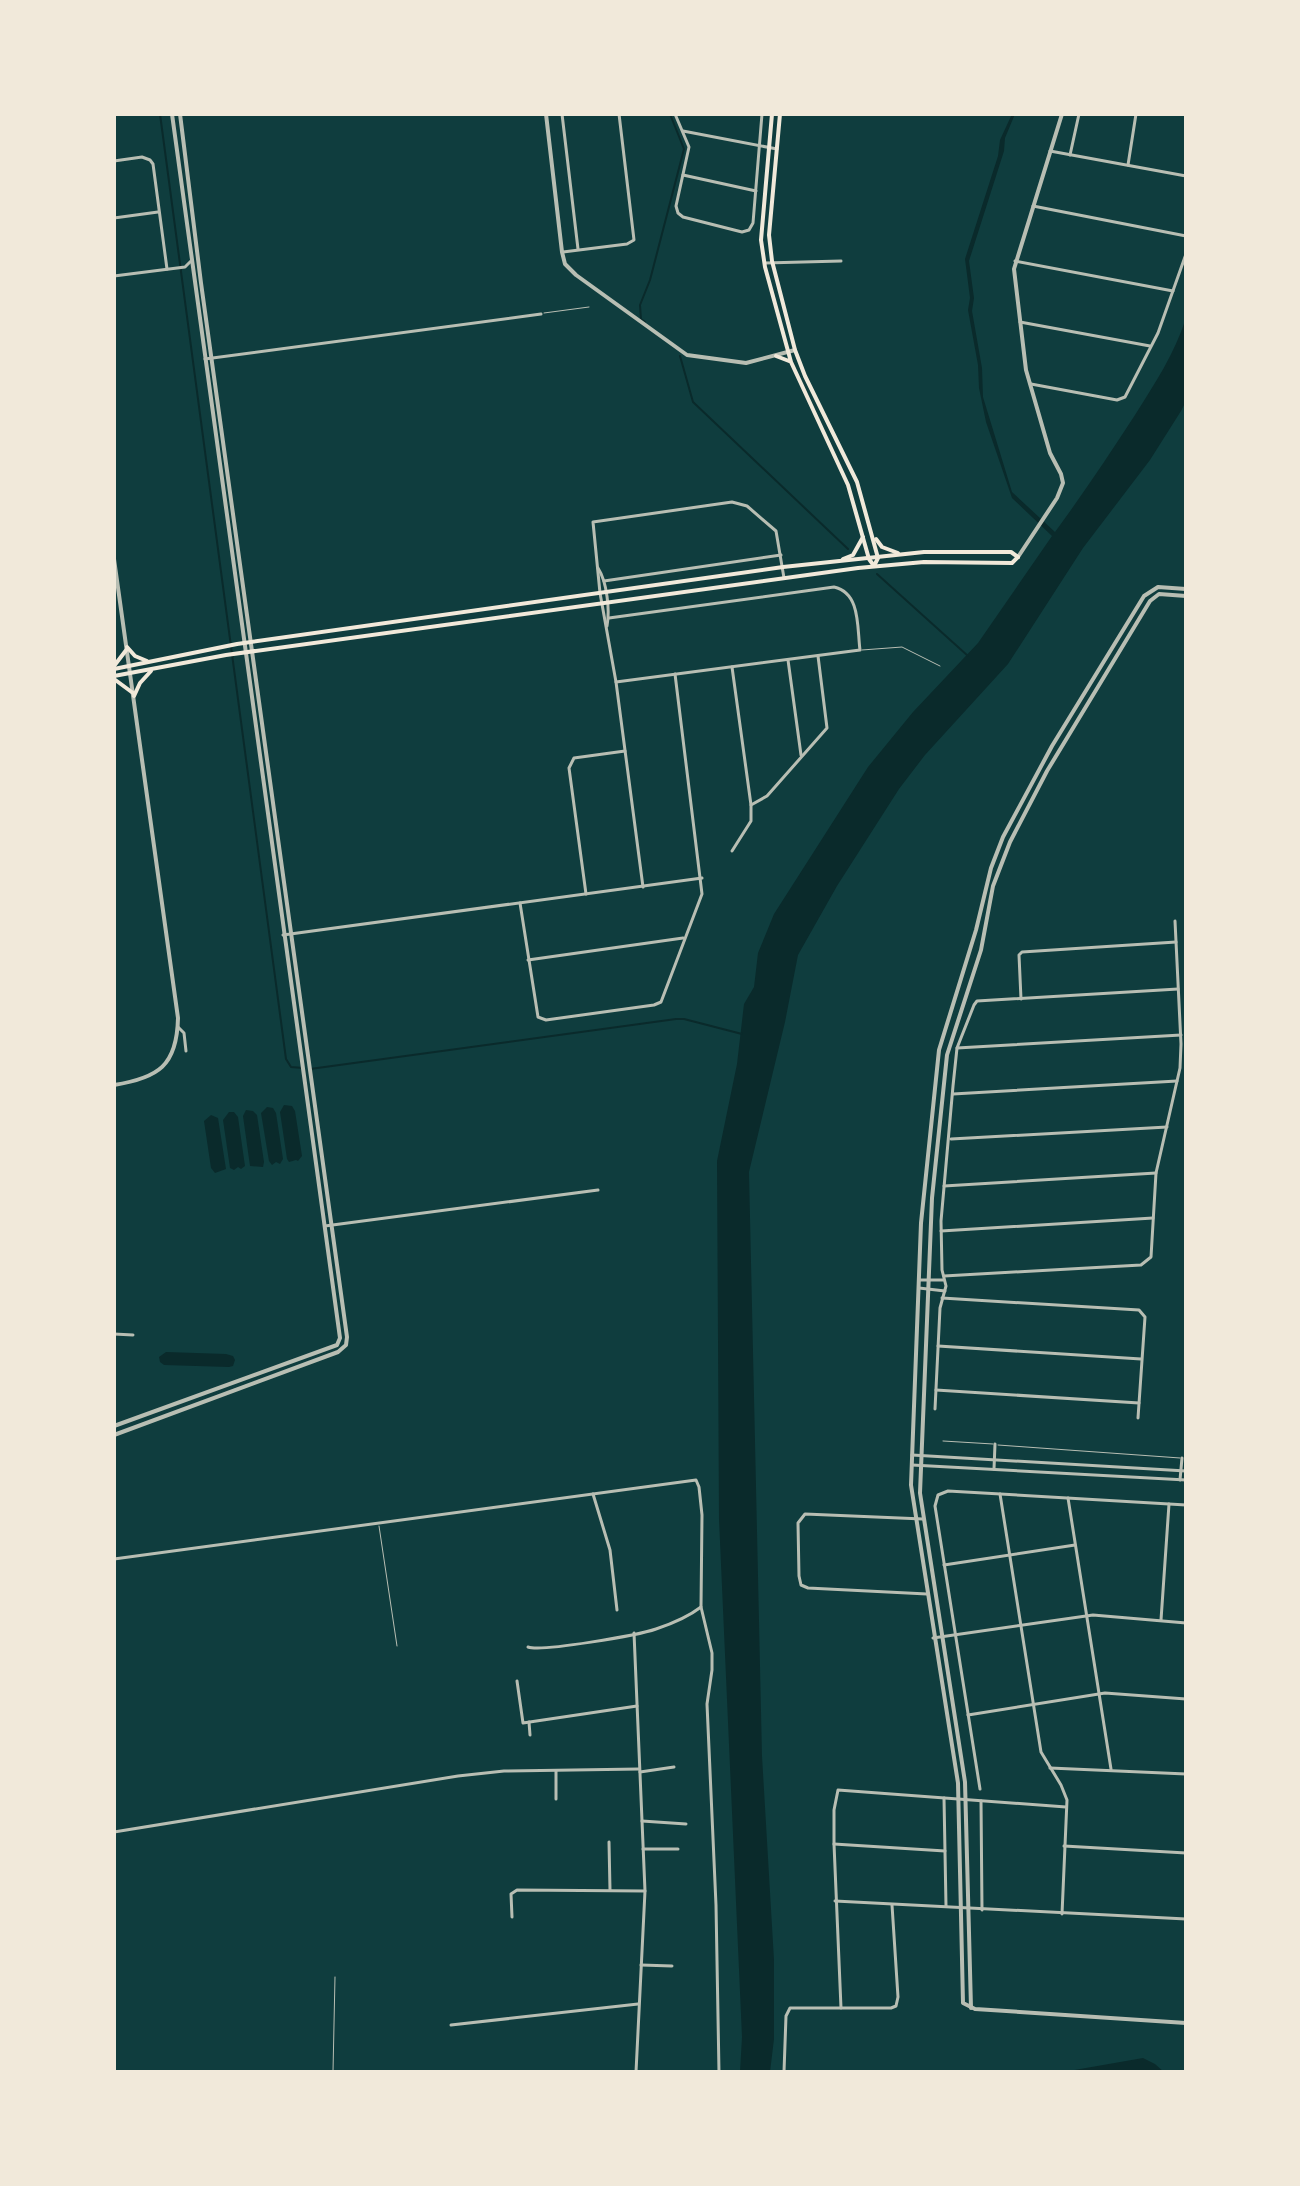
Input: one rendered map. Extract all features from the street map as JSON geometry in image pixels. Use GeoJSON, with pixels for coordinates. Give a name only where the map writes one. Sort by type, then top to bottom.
{"type":"FeatureCollection","features":[{"type":"Feature","properties":{"kind":"main road"},"geometry":{"type":"LineString","coordinates":[[772,114],[761,240],[765,263],[791,362],[848,485],[869,559],[874,566]]}},
{"type":"Feature","properties":{"kind":"main road"},"geometry":{"type":"LineString","coordinates":[[780,114],[769,235],[772,261],[795,350],[857,482],[878,558],[874,566]]}},
{"type":"Feature","properties":{"kind":"main road"},"geometry":{"type":"LineString","coordinates":[[784,340],[776,355],[791,362]]}},
{"type":"Feature","properties":{"kind":"main road"},"geometry":{"type":"LineString","coordinates":[[837,561],[853,555],[863,534]]}},
{"type":"Feature","properties":{"kind":"main road"},"geometry":{"type":"LineString","coordinates":[[872,534],[882,547],[903,554]]}},
{"type":"Feature","properties":{"kind":"main road"},"geometry":{"type":"LineString","coordinates":[[114,667],[237,644],[783,567],[950,550],[1011,552],[1018,557],[1012,563],[924,562],[874,566],[252,651],[114,678]]}},
{"type":"Feature","properties":{"kind":"main road"},"geometry":{"type":"LineString","coordinates":[[114,667],[127,648],[135,656],[152,662]]}},
{"type":"Feature","properties":{"kind":"main road"},"geometry":{"type":"LineString","coordinates":[[114,678],[134,695],[152,669]]}},
{"type":"Feature","properties":{"kind":"street"},"geometry":{"type":"LineString","coordinates":[[114,1426],[337,1345],[340,1338],[242,653],[244,643],[172,114]]}},
{"type":"Feature","properties":{"kind":"street"},"geometry":{"type":"LineString","coordinates":[[114,1435],[342,1350],[347,1337],[180,114]]}},
{"type":"Feature","properties":{"kind":"street"},"geometry":{"type":"LineString","coordinates":[[546,114],[562,252],[565,264],[576,275],[681,353],[736,363],[795,350]]}},
{"type":"Feature","properties":{"kind":"street"},"geometry":{"type":"LineString","coordinates":[[562,114],[579,250]]}},
{"type":"Feature","properties":{"kind":"street"},"geometry":{"type":"LineString","coordinates":[[562,252],[632,242],[634,234],[619,114]]}},
{"type":"Feature","properties":{"kind":"street"},"geometry":{"type":"LineString","coordinates":[[675,114],[689,147],[676,206],[680,215],[742,232],[751,228],[762,114]]}},
{"type":"Feature","properties":{"kind":"street"},"geometry":{"type":"LineString","coordinates":[[1018,557],[1062,487],[1063,479],[1050,453],[1029,383],[1015,261],[1062,114]]}},
{"type":"Feature","properties":{"kind":"street"},"geometry":{"type":"LineString","coordinates":[[1070,155],[1079,114]]}},
{"type":"Feature","properties":{"kind":"street"},"geometry":{"type":"LineString","coordinates":[[1128,166],[1136,114]]}},
{"type":"Feature","properties":{"kind":"street"},"geometry":{"type":"LineString","coordinates":[[683,131],[778,149]]}},
{"type":"Feature","properties":{"kind":"street"},"geometry":{"type":"LineString","coordinates":[[1050,151],[1186,175]]}},
{"type":"Feature","properties":{"kind":"street"},"geometry":{"type":"LineString","coordinates":[[114,161],[150,160],[154,169],[167,269]]}},
{"type":"Feature","properties":{"kind":"street"},"geometry":{"type":"LineString","coordinates":[[683,175],[756,191]]}},
{"type":"Feature","properties":{"kind":"street"},"geometry":{"type":"LineString","coordinates":[[1033,206],[1186,236]]}},
{"type":"Feature","properties":{"kind":"street"},"geometry":{"type":"LineString","coordinates":[[114,218],[159,212]]}},
{"type":"Feature","properties":{"kind":"street"},"geometry":{"type":"LineString","coordinates":[[1029,383],[1117,400],[1128,394],[1152,346],[1186,254]]}},
{"type":"Feature","properties":{"kind":"street"},"geometry":{"type":"LineString","coordinates":[[185,267],[192,258]]}},
{"type":"Feature","properties":{"kind":"street"},"geometry":{"type":"LineString","coordinates":[[765,263],[841,261]]}},
{"type":"Feature","properties":{"kind":"street"},"geometry":{"type":"LineString","coordinates":[[1015,261],[1173,291]]}},
{"type":"Feature","properties":{"kind":"street"},"geometry":{"type":"LineString","coordinates":[[114,276],[185,267],[192,271],[194,278]]}},
{"type":"Feature","properties":{"kind":"street"},"geometry":{"type":"LineString","coordinates":[[205,359],[541,314]]}},
{"type":"Feature","properties":{"kind":"street"},"geometry":{"type":"LineString","coordinates":[[1020,322],[1152,346]]}},
{"type":"Feature","properties":{"kind":"street"},"geometry":{"type":"LineString","coordinates":[[643,887],[593,522],[732,502],[747,506],[776,531],[784,579]]}},
{"type":"Feature","properties":{"kind":"street"},"geometry":{"type":"LineString","coordinates":[[604,581],[781,555]]}},
{"type":"Feature","properties":{"kind":"street"},"geometry":{"type":"LineString","coordinates":[[114,559],[178,1027],[171,1052],[154,1075],[140,1081],[114,1085]]}},
{"type":"Feature","properties":{"kind":"street"},"geometry":{"type":"LineString","coordinates":[[598,568],[604,581],[602,593]]}},
{"type":"Feature","properties":{"kind":"street"},"geometry":{"type":"LineString","coordinates":[[609,618],[834,587],[846,592],[853,602],[860,650],[616,682]]}},
{"type":"Feature","properties":{"kind":"street"},"geometry":{"type":"LineString","coordinates":[[1155,588],[1157,595]]}},
{"type":"Feature","properties":{"kind":"street"},"geometry":{"type":"LineString","coordinates":[[1186,589],[1155,588],[1148,592],[1132,614],[1015,814],[991,868],[976,930],[939,1050],[921,1223],[911,1485],[959,1799],[963,2003],[971,2008],[1186,2023]]}},
{"type":"Feature","properties":{"kind":"street"},"geometry":{"type":"LineString","coordinates":[[971,2008],[966,1800],[923,1519],[921,1456],[932,1280],[932,1198],[947,1055],[981,950],[998,871],[1027,807],[1150,601],[1157,595],[1186,596]]}},
{"type":"Feature","properties":{"kind":"street"},"geometry":{"type":"LineString","coordinates":[[604,603],[609,618],[607,627]]}},
{"type":"Feature","properties":{"kind":"street"},"geometry":{"type":"LineString","coordinates":[[751,805],[767,796],[827,728],[818,656]]}},
{"type":"Feature","properties":{"kind":"street"},"geometry":{"type":"LineString","coordinates":[[788,660],[801,755]]}},
{"type":"Feature","properties":{"kind":"street"},"geometry":{"type":"LineString","coordinates":[[732,667],[751,805],[751,821],[732,851]]}},
{"type":"Feature","properties":{"kind":"street"},"geometry":{"type":"LineString","coordinates":[[520,903],[538,1017],[546,1020],[661,1002],[702,894],[675,674]]}},
{"type":"Feature","properties":{"kind":"street"},"geometry":{"type":"LineString","coordinates":[[586,894],[569,768],[574,758],[625,751]]}},
{"type":"Feature","properties":{"kind":"street"},"geometry":{"type":"LineString","coordinates":[[283,935],[702,878]]}},
{"type":"Feature","properties":{"kind":"street"},"geometry":{"type":"LineString","coordinates":[[919,1280],[1141,1265],[1151,1257],[1156,1173],[1177,1081],[1181,1035],[1175,921]]}},
{"type":"Feature","properties":{"kind":"street"},"geometry":{"type":"LineString","coordinates":[[528,960],[683,938]]}},
{"type":"Feature","properties":{"kind":"street"},"geometry":{"type":"LineString","coordinates":[[1021,999],[1019,955],[1022,952],[1176,942]]}},
{"type":"Feature","properties":{"kind":"street"},"geometry":{"type":"LineString","coordinates":[[935,1409],[945,1291],[941,1231],[957,1048],[977,1001],[1178,989]]}},
{"type":"Feature","properties":{"kind":"street"},"geometry":{"type":"LineString","coordinates":[[178,1027],[184,1033],[186,1051]]}},
{"type":"Feature","properties":{"kind":"street"},"geometry":{"type":"LineString","coordinates":[[957,1048],[1181,1035]]}},
{"type":"Feature","properties":{"kind":"street"},"geometry":{"type":"LineString","coordinates":[[953,1094],[1177,1081]]}},
{"type":"Feature","properties":{"kind":"street"},"geometry":{"type":"LineString","coordinates":[[949,1139],[1167,1127]]}},
{"type":"Feature","properties":{"kind":"street"},"geometry":{"type":"LineString","coordinates":[[944,1186],[1156,1173]]}},
{"type":"Feature","properties":{"kind":"street"},"geometry":{"type":"LineString","coordinates":[[325,1226],[598,1190]]}},
{"type":"Feature","properties":{"kind":"street"},"geometry":{"type":"LineString","coordinates":[[941,1231],[1153,1218]]}},
{"type":"Feature","properties":{"kind":"street"},"geometry":{"type":"LineString","coordinates":[[919,1288],[945,1291]]}},
{"type":"Feature","properties":{"kind":"street"},"geometry":{"type":"LineString","coordinates":[[942,1298],[1139,1310],[1145,1317],[1138,1418]]}},
{"type":"Feature","properties":{"kind":"street"},"geometry":{"type":"LineString","coordinates":[[114,1334],[133,1335]]}},
{"type":"Feature","properties":{"kind":"street"},"geometry":{"type":"LineString","coordinates":[[938,1346],[1141,1359]]}},
{"type":"Feature","properties":{"kind":"street"},"geometry":{"type":"LineString","coordinates":[[936,1390],[1139,1403]]}},
{"type":"Feature","properties":{"kind":"street"},"geometry":{"type":"LineString","coordinates":[[131,1421],[134,1428]]}},
{"type":"Feature","properties":{"kind":"street"},"geometry":{"type":"LineString","coordinates":[[994,1469],[995,1444]]}},
{"type":"Feature","properties":{"kind":"street"},"geometry":{"type":"LineString","coordinates":[[912,1455],[1183,1471]]}},
{"type":"Feature","properties":{"kind":"street"},"geometry":{"type":"LineString","coordinates":[[912,1465],[1183,1480],[1182,1458]]}},
{"type":"Feature","properties":{"kind":"street"},"geometry":{"type":"LineString","coordinates":[[114,1559],[696,1480],[702,1515],[701,1607],[712,1653],[707,1704],[716,1905],[719,2072]]}},
{"type":"Feature","properties":{"kind":"street"},"geometry":{"type":"LineString","coordinates":[[980,1789],[935,1499],[940,1493],[948,1491],[1186,1505]]}},
{"type":"Feature","properties":{"kind":"street"},"geometry":{"type":"LineString","coordinates":[[593,1494],[610,1550],[617,1610]]}},
{"type":"Feature","properties":{"kind":"street"},"geometry":{"type":"LineString","coordinates":[[1000,1494],[1041,1752],[1064,1789],[1062,1914]]}},
{"type":"Feature","properties":{"kind":"street"},"geometry":{"type":"LineString","coordinates":[[1068,1498],[1111,1769]]}},
{"type":"Feature","properties":{"kind":"street"},"geometry":{"type":"LineString","coordinates":[[1161,1621],[1169,1504]]}},
{"type":"Feature","properties":{"kind":"street"},"geometry":{"type":"LineString","coordinates":[[923,1519],[805,1514],[798,1523],[800,1581],[804,1587],[814,1589],[927,1594]]}},
{"type":"Feature","properties":{"kind":"street"},"geometry":{"type":"LineString","coordinates":[[944,1565],[1075,1545]]}},
{"type":"Feature","properties":{"kind":"street"},"geometry":{"type":"LineString","coordinates":[[528,1647],[548,1649],[661,1627],[701,1607]]}},
{"type":"Feature","properties":{"kind":"street"},"geometry":{"type":"LineString","coordinates":[[933,1638],[1086,1616],[1186,1623]]}},
{"type":"Feature","properties":{"kind":"street"},"geometry":{"type":"LineString","coordinates":[[634,1633],[645,1891],[636,2072]]}},
{"type":"Feature","properties":{"kind":"street"},"geometry":{"type":"LineString","coordinates":[[517,1681],[523,1723],[637,1706]]}},
{"type":"Feature","properties":{"kind":"street"},"geometry":{"type":"LineString","coordinates":[[968,1715],[1099,1693],[1186,1699]]}},
{"type":"Feature","properties":{"kind":"street"},"geometry":{"type":"LineString","coordinates":[[529,1722],[530,1735]]}},
{"type":"Feature","properties":{"kind":"street"},"geometry":{"type":"LineString","coordinates":[[114,1832],[504,1771],[640,1771],[674,1767]]}},
{"type":"Feature","properties":{"kind":"street"},"geometry":{"type":"LineString","coordinates":[[1050,1768],[1186,1774]]}},
{"type":"Feature","properties":{"kind":"street"},"geometry":{"type":"LineString","coordinates":[[556,1771],[556,1799]]}},
{"type":"Feature","properties":{"kind":"street"},"geometry":{"type":"LineString","coordinates":[[841,2008],[834,1844],[834,1810],[838,1790],[1066,1807]]}},
{"type":"Feature","properties":{"kind":"street"},"geometry":{"type":"LineString","coordinates":[[944,1798],[946,1908]]}},
{"type":"Feature","properties":{"kind":"street"},"geometry":{"type":"LineString","coordinates":[[981,1800],[982,1910]]}},
{"type":"Feature","properties":{"kind":"street"},"geometry":{"type":"LineString","coordinates":[[642,1821],[686,1824]]}},
{"type":"Feature","properties":{"kind":"street"},"geometry":{"type":"LineString","coordinates":[[609,1842],[610,1890]]}},
{"type":"Feature","properties":{"kind":"street"},"geometry":{"type":"LineString","coordinates":[[834,1844],[945,1851]]}},
{"type":"Feature","properties":{"kind":"street"},"geometry":{"type":"LineString","coordinates":[[1064,1846],[1186,1853]]}},
{"type":"Feature","properties":{"kind":"street"},"geometry":{"type":"LineString","coordinates":[[643,1849],[678,1849]]}},
{"type":"Feature","properties":{"kind":"street"},"geometry":{"type":"LineString","coordinates":[[512,1917],[511,1894],[517,1890],[645,1891]]}},
{"type":"Feature","properties":{"kind":"street"},"geometry":{"type":"LineString","coordinates":[[835,1901],[1186,1919]]}},
{"type":"Feature","properties":{"kind":"street"},"geometry":{"type":"LineString","coordinates":[[784,2072],[786,2016],[790,2008],[896,2006],[892,1905]]}},
{"type":"Feature","properties":{"kind":"street"},"geometry":{"type":"LineString","coordinates":[[641,1965],[672,1966]]}},
{"type":"Feature","properties":{"kind":"street"},"geometry":{"type":"LineString","coordinates":[[451,2025],[638,2004]]}},
{"type":"Feature","properties":{"kind":"lane"},"geometry":{"type":"LineString","coordinates":[[541,314],[589,307]]}},
{"type":"Feature","properties":{"kind":"lane"},"geometry":{"type":"LineString","coordinates":[[860,650],[902,647],[940,666]]}},
{"type":"Feature","properties":{"kind":"lane"},"geometry":{"type":"LineString","coordinates":[[943,1441],[1182,1458]]}},
{"type":"Feature","properties":{"kind":"lane"},"geometry":{"type":"LineString","coordinates":[[378,1523],[397,1646]]}},
{"type":"Feature","properties":{"kind":"lane"},"geometry":{"type":"LineString","coordinates":[[333,2072],[335,1977]]}},
{"type":"Feature","properties":{"kind":"water"},"geometry":{"type":"Polygon","coordinates":[[[1012,114],[1015,114],[969,261],[983,397],[1012,492],[1055,532],[1150,392],[1170,357],[1186,318],[1186,401],[1150,460],[1083,548],[1008,664],[925,755],[899,789],[837,886],[798,955],[749,1172],[762,1756],[774,1960],[774,2039],[770,2072],[740,2072],[742,2037],[719,1519],[717,1161],[737,1064],[744,1004],[754,987],[758,953],[774,914],[868,767],[913,712],[978,643],[1052,536],[1012,498],[986,422],[968,310],[970,298],[965,259],[998,156],[1000,140],[1012,114]]]}},
{"type":"Feature","properties":{"kind":"water"},"geometry":{"type":"Polygon","coordinates":[[[284,1105],[292,1106],[295,1111],[302,1156],[298,1161],[289,1162],[287,1159],[280,1112],[284,1105]]]}},
{"type":"Feature","properties":{"kind":"water"},"geometry":{"type":"Polygon","coordinates":[[[267,1107],[273,1108],[276,1113],[283,1159],[280,1164],[276,1162],[272,1165],[269,1161],[261,1113],[267,1107]]]}},
{"type":"Feature","properties":{"kind":"water"},"geometry":{"type":"Polygon","coordinates":[[[246,1110],[257,1115],[263,1167],[250,1166],[243,1116],[246,1110]]]}},
{"type":"Feature","properties":{"kind":"water"},"geometry":{"type":"Polygon","coordinates":[[[229,1112],[234,1112],[238,1117],[245,1166],[241,1169],[230,1168],[223,1120],[229,1112]]]}},
{"type":"Feature","properties":{"kind":"water"},"geometry":{"type":"Polygon","coordinates":[[[211,1115],[218,1118],[226,1169],[215,1173],[211,1168],[204,1121],[211,1115]]]}},
{"type":"Feature","properties":{"kind":"water"},"geometry":{"type":"Polygon","coordinates":[[[166,1352],[226,1354],[235,1360],[229,1367],[164,1365],[159,1357],[166,1352]]]}},
{"type":"Feature","properties":{"kind":"water"},"geometry":{"type":"Polygon","coordinates":[[[1143,2058],[1164,2072],[1063,2072],[1143,2058]]]}},
{"type":"Feature","properties":{"kind":"waterway"},"geometry":{"type":"LineString","coordinates":[[160,114],[286,1059],[291,1067],[303,1068]]}},
{"type":"Feature","properties":{"kind":"waterway"},"geometry":{"type":"LineString","coordinates":[[645,322],[641,319],[640,305],[650,280],[684,149],[670,114]]}},
{"type":"Feature","properties":{"kind":"waterway"},"geometry":{"type":"LineString","coordinates":[[680,356],[693,402],[848,549]]}},
{"type":"Feature","properties":{"kind":"waterway"},"geometry":{"type":"LineString","coordinates":[[877,574],[968,656]]}},
{"type":"Feature","properties":{"kind":"waterway"},"geometry":{"type":"LineString","coordinates":[[310,1069],[676,1019],[742,1034]]}}]}
